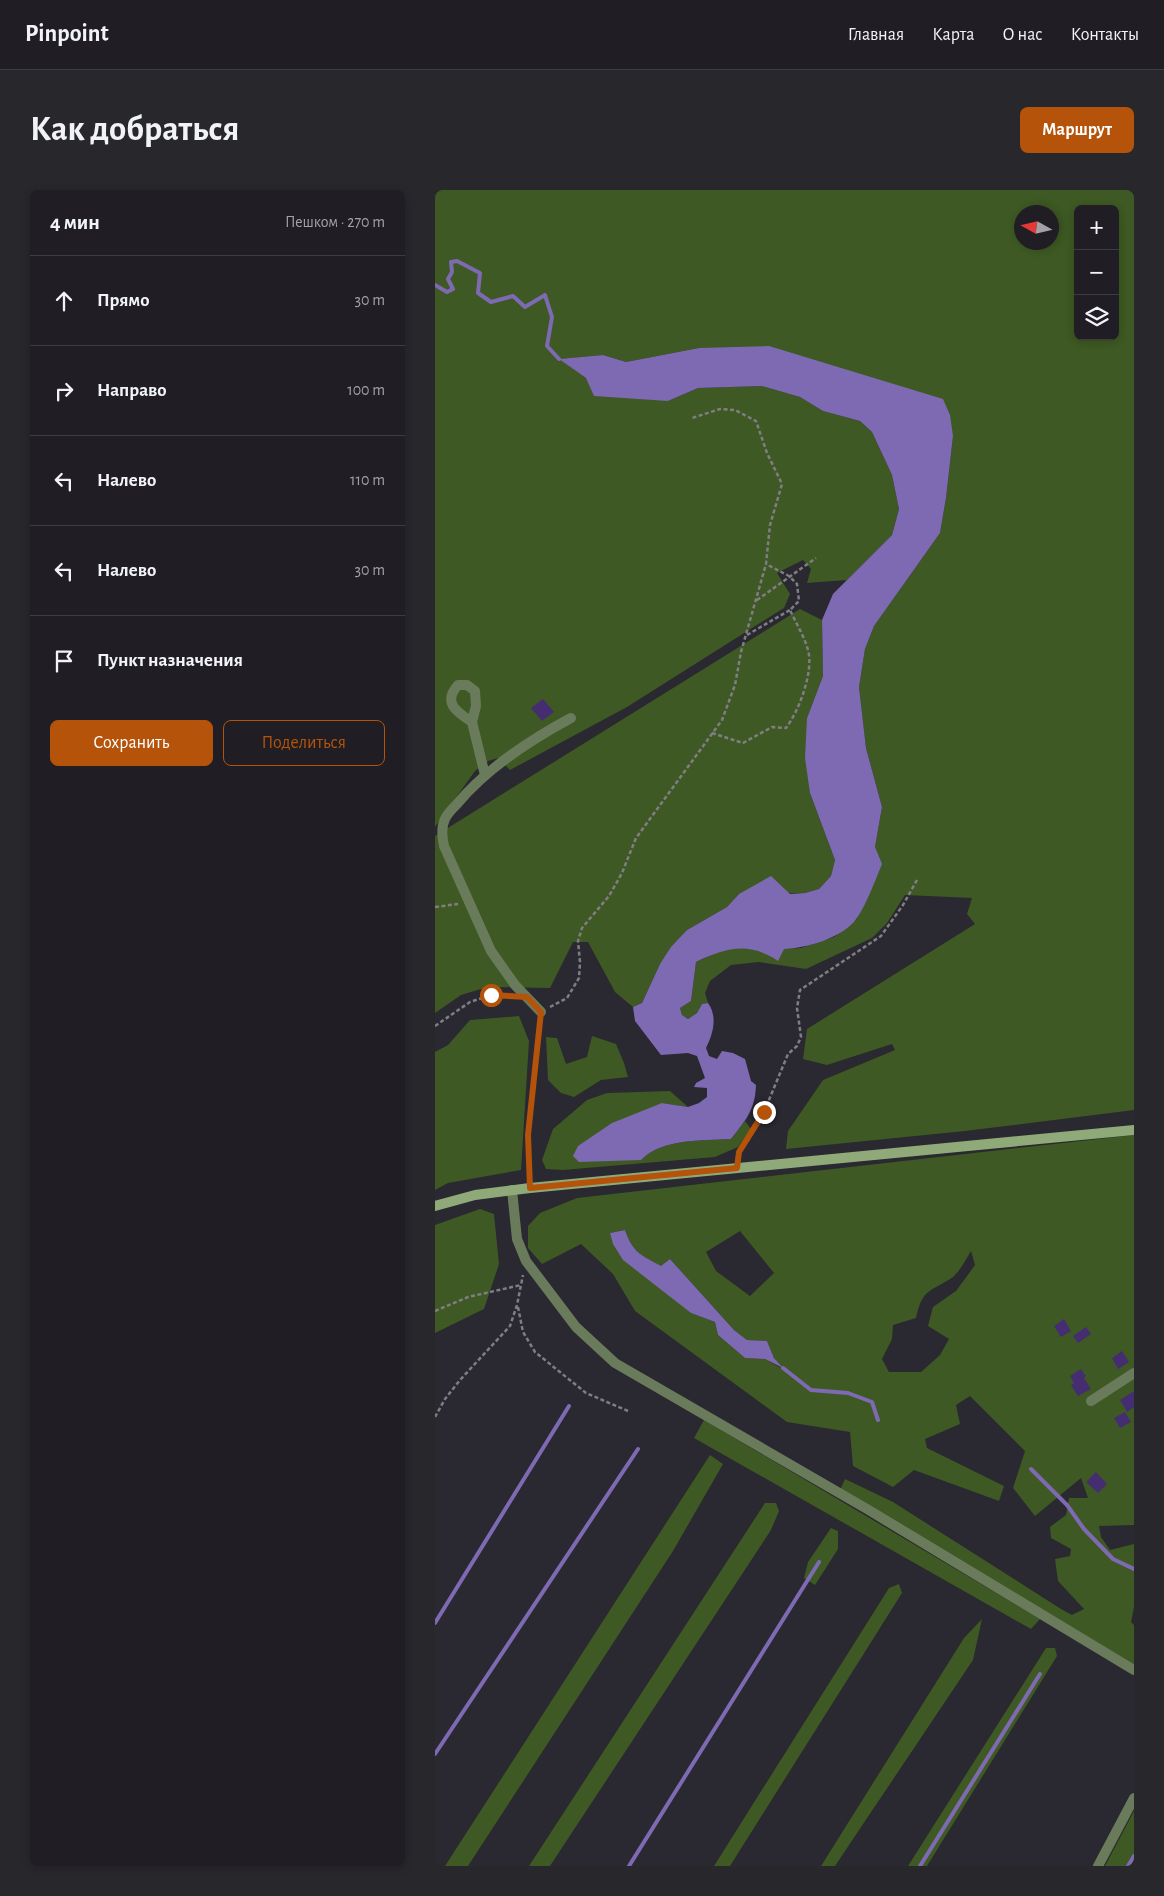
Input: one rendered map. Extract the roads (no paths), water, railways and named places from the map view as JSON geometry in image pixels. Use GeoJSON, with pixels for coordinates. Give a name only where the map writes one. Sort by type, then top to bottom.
{"type":"FeatureCollection","features":[{"type":"Feature","properties":{"kind":"street"},"geometry":{"type":"LineString","coordinates":[[541,1012],[515,985],[491,951],[443,846],[442,832],[445,819],[485,775],[543,733],[571,718]]}},
{"type":"Feature","properties":{"kind":"street"},"geometry":{"type":"LineString","coordinates":[[472,722],[485,775]]}},
{"type":"Feature","properties":{"kind":"street"},"geometry":{"type":"LineString","coordinates":[[435,1206],[475,1195],[530,1188],[1134,1130]]}},
{"type":"Feature","properties":{"kind":"street"},"geometry":{"type":"LineString","coordinates":[[512,1190],[517,1239],[526,1262],[576,1328],[615,1364],[867,1509],[1134,1670]]}},
{"type":"Feature","properties":{"kind":"street"},"geometry":{"type":"LineString","coordinates":[[1091,1400],[1134,1372]]}},
{"type":"Feature","properties":{"kind":"street"},"geometry":{"type":"LineString","coordinates":[[1098,1866],[1134,1798]]}},
{"type":"Feature","properties":{"kind":"waterway"},"geometry":{"type":"LineString","coordinates":[[435,285],[447,292],[453,289],[448,279],[452,272],[451,262],[457,261],[480,273],[478,293],[491,302],[513,296],[525,307],[545,295],[552,317],[547,346],[559,359]]}},
{"type":"Feature","properties":{"kind":"waterway"},"geometry":{"type":"LineString","coordinates":[[783,1368],[811,1390],[848,1393],[872,1402],[878,1420]]}},
{"type":"Feature","properties":{"kind":"waterway"},"geometry":{"type":"LineString","coordinates":[[435,1623],[569,1406]]}},
{"type":"Feature","properties":{"kind":"waterway"},"geometry":{"type":"LineString","coordinates":[[435,1754],[638,1449]]}},
{"type":"Feature","properties":{"kind":"waterway"},"geometry":{"type":"LineString","coordinates":[[1031,1469],[1067,1505],[1084,1529],[1113,1559],[1134,1569]]}},
{"type":"Feature","properties":{"kind":"waterway"},"geometry":{"type":"LineString","coordinates":[[629,1866],[819,1562]]}},
{"type":"Feature","properties":{"kind":"waterway"},"geometry":{"type":"LineString","coordinates":[[920,1866],[1040,1674]]}},
{"type":"Feature","properties":{"kind":"waterway"},"geometry":{"type":"LineString","coordinates":[[1128,1866],[1134,1856]]}}]}
